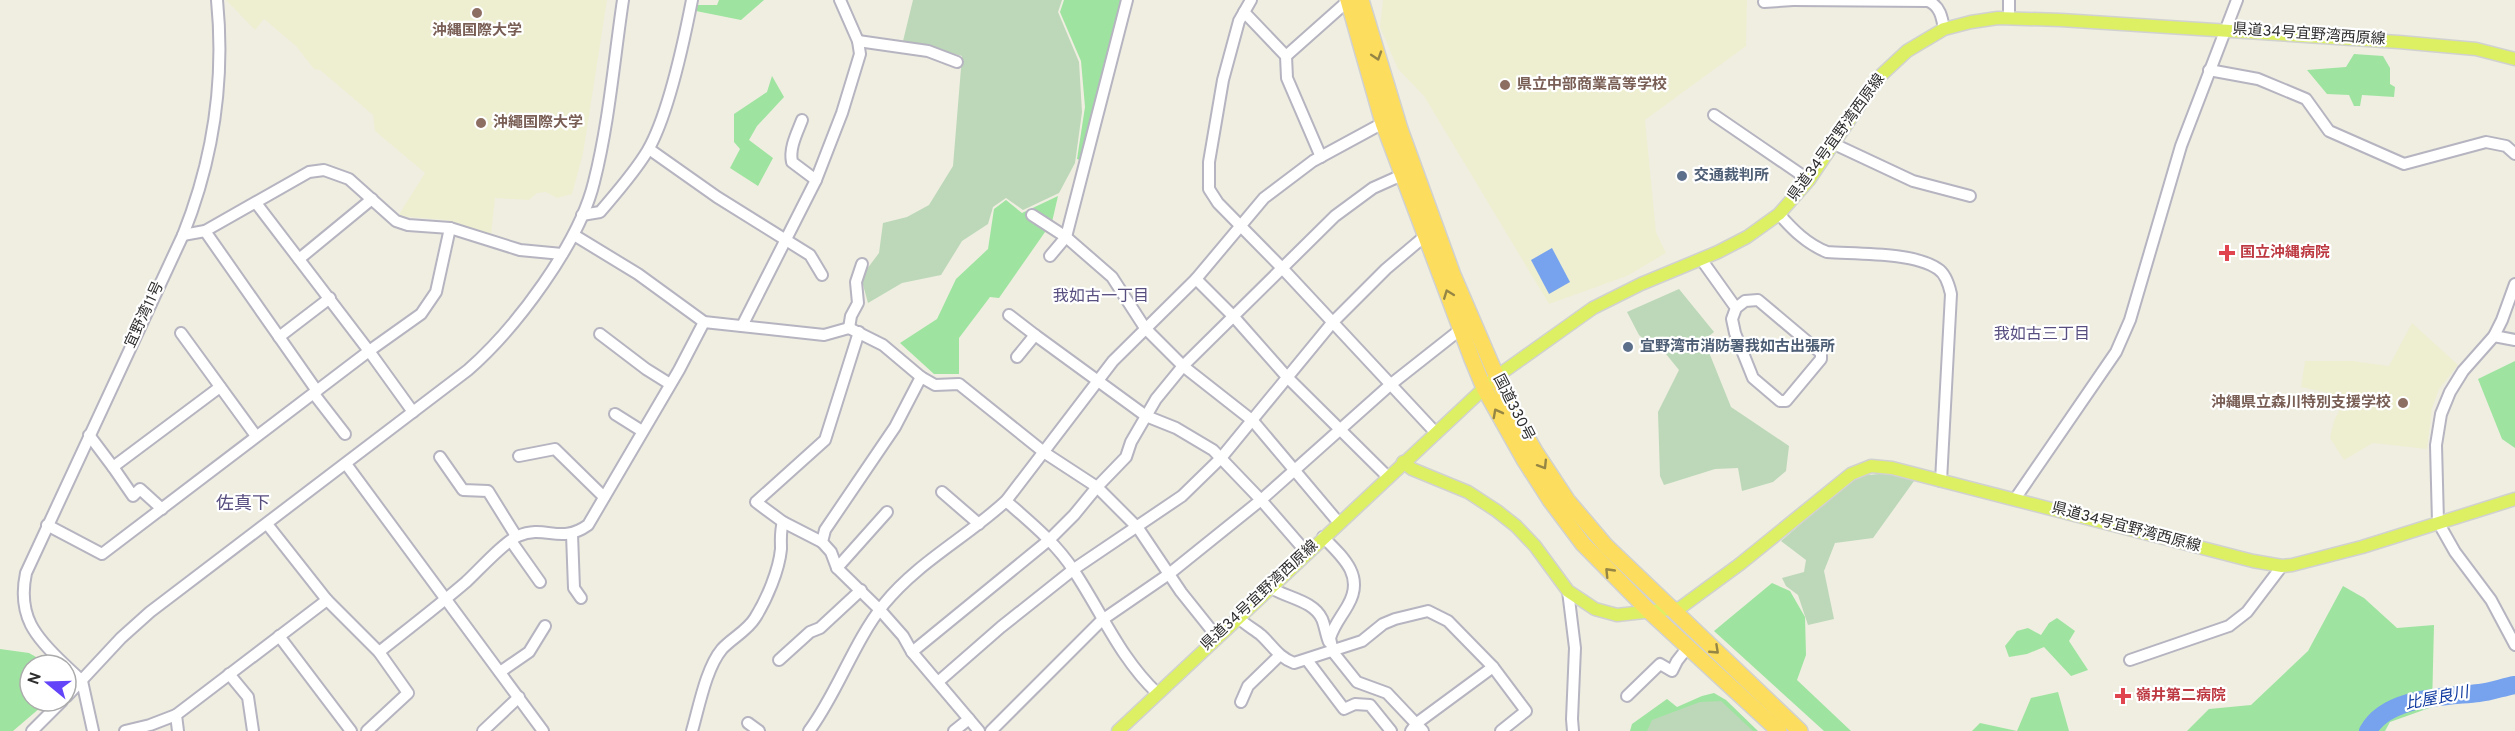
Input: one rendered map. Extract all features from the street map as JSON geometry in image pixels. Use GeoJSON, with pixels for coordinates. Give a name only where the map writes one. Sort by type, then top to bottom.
{"type":"FeatureCollection","features":[{"type":"Feature","properties":{"kind":"highway","name":"国道330号"},"geometry":{"type":"LineString","coordinates":[[1352,0],[1383,123],[1402,175],[1461,329],[1490,382],[1525,461],[1550,500],[1597,560],[1779,731]]}},
{"type":"Feature","properties":{"kind":"highway","name":"国道330号"},"geometry":{"type":"LineString","coordinates":[[1352,0],[1490,382],[1568,500],[1606,546],[1800,731]]}},
{"type":"Feature","properties":{"kind":"main road","name":"県道34号宜野湾西原線"},"geometry":{"type":"LineString","coordinates":[[1118,731],[1387,476],[1490,382],[1593,308],[1747,237],[1779,214],[1809,180],[1865,95],[1890,66],[1907,51],[1944,29],[1971,22],[2009,18],[2226,30],[2459,47],[2515,59]]}},
{"type":"Feature","properties":{"kind":"main road","name":"県道34号宜野湾西原線"},"geometry":{"type":"LineString","coordinates":[[1403,462],[1412,469],[1468,492],[1516,526],[1535,546],[1568,591],[1591,607],[1608,614],[1651,613],[1673,610],[1686,604],[1740,564],[1851,474],[1878,466],[1941,480],[2243,559],[2282,566],[2335,554],[2515,499]]}},
{"type":"Feature","properties":{"kind":"street","name":"宜野湾11号"},"geometry":{"type":"LineString","coordinates":[[52,653],[27,617],[23,600],[26,573],[46,525],[183,235],[199,192],[214,124],[219,64],[217,0]]}},
{"type":"Feature","properties":{"kind":"street"},"geometry":{"type":"LineString","coordinates":[[78,685],[121,638],[150,612],[346,464],[489,352],[526,306],[574,235],[594,183],[623,0]]}},
{"type":"Feature","properties":{"kind":"street"},"geometry":{"type":"LineString","coordinates":[[582,215],[600,212],[649,149],[657,132],[672,81],[692,0]]}},
{"type":"Feature","properties":{"kind":"street"},"geometry":{"type":"LineString","coordinates":[[742,326],[816,180],[842,113],[860,54],[858,41],[840,0]]}},
{"type":"Feature","properties":{"kind":"street"},"geometry":{"type":"LineString","coordinates":[[1050,256],[1066,237],[1127,0]]}},
{"type":"Feature","properties":{"kind":"street"},"geometry":{"type":"LineString","coordinates":[[1251,0],[1239,21],[1223,80],[1209,162],[1209,189],[1218,203],[1435,432]]}},
{"type":"Feature","properties":{"kind":"street"},"geometry":{"type":"LineString","coordinates":[[1286,56],[1352,0]]}},
{"type":"Feature","properties":{"kind":"street"},"geometry":{"type":"LineString","coordinates":[[1764,2],[1793,0],[1928,1],[1934,4],[1941,14],[1944,29]]}},
{"type":"Feature","properties":{"kind":"street"},"geometry":{"type":"LineString","coordinates":[[2009,0],[2009,18]]}},
{"type":"Feature","properties":{"kind":"street"},"geometry":{"type":"LineString","coordinates":[[2014,499],[2116,352],[2130,320],[2181,146],[2237,0]]}},
{"type":"Feature","properties":{"kind":"street"},"geometry":{"type":"LineString","coordinates":[[1244,12],[1286,56],[1287,78],[1322,156]]}},
{"type":"Feature","properties":{"kind":"street"},"geometry":{"type":"LineString","coordinates":[[858,41],[928,51],[957,62]]}},
{"type":"Feature","properties":{"kind":"street"},"geometry":{"type":"LineString","coordinates":[[2209,70],[2258,79],[2280,86],[2306,99],[2329,131],[2404,164],[2486,142],[2506,146],[2515,154]]}},
{"type":"Feature","properties":{"kind":"street"},"geometry":{"type":"LineString","coordinates":[[1714,115],[1809,180]]}},
{"type":"Feature","properties":{"kind":"street"},"geometry":{"type":"LineString","coordinates":[[802,120],[794,138],[790,158],[816,180]]}},
{"type":"Feature","properties":{"kind":"street"},"geometry":{"type":"LineString","coordinates":[[809,731],[818,720],[849,659],[880,610],[909,577],[1006,501],[1045,453],[1113,361],[1196,279],[1264,198],[1322,156],[1383,123]]}},
{"type":"Feature","properties":{"kind":"street"},"geometry":{"type":"LineString","coordinates":[[1833,144],[1913,181],[1970,196]]}},
{"type":"Feature","properties":{"kind":"street"},"geometry":{"type":"LineString","coordinates":[[649,149],[717,197],[784,241],[810,255],[822,274]]}},
{"type":"Feature","properties":{"kind":"street"},"geometry":{"type":"LineString","coordinates":[[183,235],[205,231],[309,172],[324,170],[349,179],[396,221],[408,225],[450,228],[520,250],[562,254]]}},
{"type":"Feature","properties":{"kind":"street"},"geometry":{"type":"LineString","coordinates":[[912,652],[1049,540],[1074,515],[1126,457],[1131,442],[1146,416],[1184,366],[1335,216],[1373,188],[1402,175]]}},
{"type":"Feature","properties":{"kind":"street"},"geometry":{"type":"LineString","coordinates":[[299,259],[372,200]]}},
{"type":"Feature","properties":{"kind":"street"},"geometry":{"type":"LineString","coordinates":[[256,202],[330,297],[413,412]]}},
{"type":"Feature","properties":{"kind":"street"},"geometry":{"type":"LineString","coordinates":[[1779,214],[1805,241],[1827,252],[1908,258],[1939,269],[1948,281],[1951,294],[1941,480]]}},
{"type":"Feature","properties":{"kind":"street"},"geometry":{"type":"LineString","coordinates":[[1032,215],[1066,237],[1112,277],[1145,328],[1184,366],[1253,421],[1339,522]]}},
{"type":"Feature","properties":{"kind":"street"},"geometry":{"type":"LineString","coordinates":[[46,525],[102,555],[256,436],[421,314],[436,292],[450,228]]}},
{"type":"Feature","properties":{"kind":"street"},"geometry":{"type":"LineString","coordinates":[[205,231],[345,434]]}},
{"type":"Feature","properties":{"kind":"street"},"geometry":{"type":"LineString","coordinates":[[574,235],[638,273],[704,322],[824,335],[854,330],[883,345],[921,377],[935,385],[959,384],[1045,453],[1097,488],[1138,528],[1168,574],[1217,637]]}},
{"type":"Feature","properties":{"kind":"street"},"geometry":{"type":"LineString","coordinates":[[938,682],[1001,627],[1074,569],[1138,528],[1182,496],[1221,458],[1332,323],[1386,269],[1425,236]]}},
{"type":"Feature","properties":{"kind":"street"},"geometry":{"type":"LineString","coordinates":[[1701,259],[1736,308]]}},
{"type":"Feature","properties":{"kind":"street"},"geometry":{"type":"LineString","coordinates":[[862,264],[856,282],[858,303],[851,316],[854,330],[825,440],[756,502],[783,522],[822,542],[831,552],[837,568],[861,590],[903,636],[912,652],[979,731]]}},
{"type":"Feature","properties":{"kind":"street"},"geometry":{"type":"LineString","coordinates":[[1196,279],[1234,317],[1287,377],[1387,476]]}},
{"type":"Feature","properties":{"kind":"street"},"geometry":{"type":"LineString","coordinates":[[2515,284],[2494,336],[2463,371],[2450,392],[2441,414],[2436,445],[2438,522],[2455,552],[2492,600],[2515,645]]}},
{"type":"Feature","properties":{"kind":"street"},"geometry":{"type":"LineString","coordinates":[[279,337],[330,297]]}},
{"type":"Feature","properties":{"kind":"street"},"geometry":{"type":"LineString","coordinates":[[1758,300],[1821,352],[1821,359],[1786,401],[1780,401],[1753,378],[1735,333],[1732,319],[1736,308],[1745,301],[1758,300]]}},
{"type":"Feature","properties":{"kind":"street"},"geometry":{"type":"LineString","coordinates":[[1009,315],[1146,416],[1194,437],[1214,450],[1307,553]]}},
{"type":"Feature","properties":{"kind":"street"},"geometry":{"type":"LineString","coordinates":[[379,652],[446,599],[513,539],[538,531],[566,536],[588,525],[704,322]]}},
{"type":"Feature","properties":{"kind":"street"},"geometry":{"type":"LineString","coordinates":[[990,731],[1102,620],[1168,574],[1261,500],[1293,469],[1390,385],[1461,329]]}},
{"type":"Feature","properties":{"kind":"street"},"geometry":{"type":"LineString","coordinates":[[181,333],[256,436]]}},
{"type":"Feature","properties":{"kind":"street"},"geometry":{"type":"LineString","coordinates":[[600,334],[670,384]]}},
{"type":"Feature","properties":{"kind":"street"},"geometry":{"type":"LineString","coordinates":[[1017,357],[1035,335]]}},
{"type":"Feature","properties":{"kind":"street"},"geometry":{"type":"LineString","coordinates":[[2494,336],[2515,340]]}},
{"type":"Feature","properties":{"kind":"street"},"geometry":{"type":"LineString","coordinates":[[822,542],[825,530],[895,427],[921,377]]}},
{"type":"Feature","properties":{"kind":"street"},"geometry":{"type":"LineString","coordinates":[[113,467],[220,387]]}},
{"type":"Feature","properties":{"kind":"street"},"geometry":{"type":"LineString","coordinates":[[615,414],[642,431]]}},
{"type":"Feature","properties":{"kind":"street"},"geometry":{"type":"LineString","coordinates":[[89,435],[133,496],[140,489],[162,509]]}},
{"type":"Feature","properties":{"kind":"street"},"geometry":{"type":"LineString","coordinates":[[519,456],[555,448],[604,497]]}},
{"type":"Feature","properties":{"kind":"street"},"geometry":{"type":"LineString","coordinates":[[440,457],[463,490],[489,491],[513,539],[540,582]]}},
{"type":"Feature","properties":{"kind":"street"},"geometry":{"type":"LineString","coordinates":[[346,464],[543,731]]}},
{"type":"Feature","properties":{"kind":"street"},"geometry":{"type":"LineString","coordinates":[[942,492],[979,524]]}},
{"type":"Feature","properties":{"kind":"street"},"geometry":{"type":"LineString","coordinates":[[1006,501],[1049,540],[1074,569],[1126,658],[1157,693]]}},
{"type":"Feature","properties":{"kind":"street"},"geometry":{"type":"LineString","coordinates":[[837,568],[886,512]]}},
{"type":"Feature","properties":{"kind":"street"},"geometry":{"type":"LineString","coordinates":[[692,731],[713,665],[721,650],[755,619],[763,601],[778,562],[781,548],[779,534],[783,522]]}},
{"type":"Feature","properties":{"kind":"street"},"geometry":{"type":"LineString","coordinates":[[267,524],[327,600],[379,652],[408,693],[367,731]]}},
{"type":"Feature","properties":{"kind":"street"},"geometry":{"type":"LineString","coordinates":[[572,534],[574,588],[581,598]]}},
{"type":"Feature","properties":{"kind":"street"},"geometry":{"type":"LineString","coordinates":[[1323,537],[1350,566],[1355,578],[1352,598],[1333,629],[1332,649]]}},
{"type":"Feature","properties":{"kind":"street"},"geometry":{"type":"LineString","coordinates":[[2130,660],[2229,626],[2247,612],[2277,577],[2282,566]]}},
{"type":"Feature","properties":{"kind":"street"},"geometry":{"type":"LineString","coordinates":[[1270,587],[1280,594],[1312,607],[1322,619],[1332,649],[1357,682],[1387,693],[1417,728],[1493,667]]}},
{"type":"Feature","properties":{"kind":"street"},"geometry":{"type":"LineString","coordinates":[[779,660],[810,632],[820,628],[861,590]]}},
{"type":"Feature","properties":{"kind":"street"},"geometry":{"type":"LineString","coordinates":[[1568,591],[1575,648],[1573,731]]}},
{"type":"Feature","properties":{"kind":"street"},"geometry":{"type":"LineString","coordinates":[[125,731],[150,725],[176,714],[327,600]]}},
{"type":"Feature","properties":{"kind":"street"},"geometry":{"type":"LineString","coordinates":[[1238,617],[1246,626],[1260,634],[1279,656],[1294,663],[1362,641],[1383,624],[1428,612],[1448,621],[1493,667],[1526,711],[1501,731]]}},
{"type":"Feature","properties":{"kind":"street"},"geometry":{"type":"LineString","coordinates":[[500,672],[529,652],[545,626]]}},
{"type":"Feature","properties":{"kind":"street"},"geometry":{"type":"LineString","coordinates":[[279,636],[351,731]]}},
{"type":"Feature","properties":{"kind":"street"},"geometry":{"type":"LineString","coordinates":[[1627,696],[1660,664],[1672,671],[1688,647]]}},
{"type":"Feature","properties":{"kind":"street"},"geometry":{"type":"LineString","coordinates":[[1241,702],[1248,686],[1279,656]]}},
{"type":"Feature","properties":{"kind":"street"},"geometry":{"type":"LineString","coordinates":[[1307,660],[1344,709],[1354,704],[1370,705],[1391,731]]}},
{"type":"Feature","properties":{"kind":"street"},"geometry":{"type":"LineString","coordinates":[[229,674],[248,697],[253,731]]}},
{"type":"Feature","properties":{"kind":"street"},"geometry":{"type":"LineString","coordinates":[[78,677],[82,681],[93,731]]}},
{"type":"Feature","properties":{"kind":"street"},"geometry":{"type":"LineString","coordinates":[[483,731],[519,698]]}},
{"type":"Feature","properties":{"kind":"street"},"geometry":{"type":"LineString","coordinates":[[32,731],[50,713]]}},
{"type":"Feature","properties":{"kind":"street"},"geometry":{"type":"LineString","coordinates":[[176,714],[178,731]]}},
{"type":"Feature","properties":{"kind":"street"},"geometry":{"type":"LineString","coordinates":[[954,731],[969,719]]}},
{"type":"Feature","properties":{"kind":"street"},"geometry":{"type":"LineString","coordinates":[[748,723],[759,731]]}},
{"type":"Feature","properties":{"kind":"shaded area","name":"沖繩国際大学"},"geometry":{"type":"Polygon","coordinates":[[[226,0],[607,0],[583,154],[572,194],[557,198],[546,192],[537,193],[529,200],[495,198],[491,235],[446,220],[398,216],[425,173],[375,131],[373,115],[320,70],[314,69],[296,46],[264,19],[255,30],[226,0]]]}},
{"type":"Feature","properties":{"kind":"shaded area"},"geometry":{"type":"Polygon","coordinates":[[[913,0],[1062,0],[1058,12],[1079,62],[1082,112],[1075,163],[1059,193],[1023,210],[1006,198],[993,207],[988,224],[962,241],[941,275],[902,283],[868,303],[862,281],[867,269],[879,253],[883,223],[907,217],[929,205],[953,166],[962,56],[903,41],[913,0]]]}},
{"type":"Feature","properties":{"kind":"shaded area"},"geometry":{"type":"Polygon","coordinates":[[[1383,0],[1747,0],[1746,46],[1645,120],[1656,232],[1666,253],[1627,276],[1549,304],[1424,96],[1398,69],[1380,27],[1383,0]]]}},
{"type":"Feature","properties":{"kind":"shaded area"},"geometry":{"type":"Polygon","coordinates":[[[1679,289],[1714,332],[1704,340],[1731,407],[1789,446],[1786,471],[1773,482],[1742,491],[1738,468],[1715,469],[1664,485],[1660,476],[1658,412],[1679,370],[1666,354],[1655,350],[1639,335],[1627,312],[1679,289]]]}},
{"type":"Feature","properties":{"kind":"shaded area"},"geometry":{"type":"Polygon","coordinates":[[[2412,323],[2458,365],[2439,389],[2432,408],[2427,449],[2373,443],[2344,460],[2330,438],[2334,421],[2346,397],[2301,387],[2305,361],[2353,361],[2389,366],[2412,323]]]}},
{"type":"Feature","properties":{"kind":"shaded area"},"geometry":{"type":"Polygon","coordinates":[[[1890,473],[1914,481],[1873,538],[1835,543],[1824,571],[1834,619],[1808,625],[1798,595],[1786,586],[1782,578],[1804,572],[1806,560],[1781,541],[1857,476],[1890,473]]]}},
{"type":"Feature","properties":{"kind":"shaded area"},"geometry":{"type":"Polygon","coordinates":[[[1721,701],[1753,731],[1647,731],[1652,720],[1700,702],[1721,701]]]}},
{"type":"Feature","properties":{"kind":"green space"},"geometry":{"type":"Polygon","coordinates":[[[719,0],[764,0],[741,20],[696,11],[698,5],[717,5],[719,0]]]}},
{"type":"Feature","properties":{"kind":"green space"},"geometry":{"type":"Polygon","coordinates":[[[1064,0],[1123,0],[1080,160],[1077,159],[1085,107],[1081,61],[1060,12],[1064,0]]]}},
{"type":"Feature","properties":{"kind":"green space"},"geometry":{"type":"Polygon","coordinates":[[[2354,54],[2383,56],[2390,68],[2390,84],[2395,87],[2394,97],[2362,95],[2360,106],[2354,106],[2349,95],[2327,94],[2307,70],[2346,67],[2354,54]]]}},
{"type":"Feature","properties":{"kind":"green space"},"geometry":{"type":"Polygon","coordinates":[[[772,76],[784,97],[757,126],[749,140],[773,158],[758,186],[730,168],[740,149],[734,142],[734,114],[767,92],[772,76]]]}},
{"type":"Feature","properties":{"kind":"green space"},"geometry":{"type":"Polygon","coordinates":[[[1058,196],[1052,222],[999,298],[990,297],[959,338],[959,374],[934,374],[900,343],[937,319],[956,279],[988,249],[994,209],[1006,200],[1022,213],[1058,196]]]}},
{"type":"Feature","properties":{"kind":"green space"},"geometry":{"type":"Polygon","coordinates":[[[2515,361],[2515,448],[2502,439],[2478,379],[2515,361]]]}},
{"type":"Feature","properties":{"kind":"green space"},"geometry":{"type":"Polygon","coordinates":[[[1772,583],[1790,591],[1805,617],[1806,655],[1797,680],[1851,731],[1824,731],[1714,631],[1772,583]]]}},
{"type":"Feature","properties":{"kind":"green space"},"geometry":{"type":"Polygon","coordinates":[[[2343,586],[2364,598],[2397,628],[2434,625],[2432,707],[2390,722],[2385,731],[2187,731],[2209,709],[2251,705],[2308,651],[2343,586]]]}},
{"type":"Feature","properties":{"kind":"green space"},"geometry":{"type":"Polygon","coordinates":[[[2057,618],[2075,631],[2069,641],[2088,670],[2071,676],[2044,647],[2027,654],[2009,657],[2005,646],[2017,631],[2028,628],[2041,635],[2049,623],[2057,618]]]}},
{"type":"Feature","properties":{"kind":"green space"},"geometry":{"type":"Polygon","coordinates":[[[0,649],[29,653],[18,653],[18,713],[34,713],[13,731],[0,731],[0,649]]]}},
{"type":"Feature","properties":{"kind":"green space"},"geometry":{"type":"Polygon","coordinates":[[[2058,692],[2069,731],[2017,731],[2031,698],[2058,692]]]}},
{"type":"Feature","properties":{"kind":"green space"},"geometry":{"type":"Polygon","coordinates":[[[1714,693],[1726,700],[1758,731],[1630,731],[1632,724],[1667,699],[1677,707],[1714,693]]]}},
{"type":"Feature","properties":{"kind":"green space"},"geometry":{"type":"Polygon","coordinates":[[[1980,723],[2017,731],[1972,731],[1980,723]]]}},
{"type":"Feature","properties":{"kind":"water"},"geometry":{"type":"Polygon","coordinates":[[[1552,248],[1570,282],[1549,294],[1531,260],[1552,248]]]}},
{"type":"Feature","properties":{"kind":"waterway","name":"比屋良川"},"geometry":{"type":"LineString","coordinates":[[2368,731],[2377,719],[2389,711],[2418,700],[2484,692],[2515,685]]}},
{"type":"Feature","properties":{"kind":"place","name":"沖縄国際大学"},"geometry":{"type":"Point","coordinates":[477,13]}},
{"type":"Feature","properties":{"kind":"place","name":"県立中部商業高等学校"},"geometry":{"type":"Point","coordinates":[1505,85]}},
{"type":"Feature","properties":{"kind":"place","name":"沖繩国際大学"},"geometry":{"type":"Point","coordinates":[481,123]}},
{"type":"Feature","properties":{"kind":"place","name":"交通裁判所"},"geometry":{"type":"Point","coordinates":[1682,176]}},
{"type":"Feature","properties":{"kind":"place","name":"国立沖縄病院"},"geometry":{"type":"Point","coordinates":[2227,253]}},
{"type":"Feature","properties":{"kind":"place","name":"宜野湾市消防署我如古出張所"},"geometry":{"type":"Point","coordinates":[1628,347]}},
{"type":"Feature","properties":{"kind":"place","name":"沖縄県立森川特別支援学校"},"geometry":{"type":"Point","coordinates":[2403,403]}},
{"type":"Feature","properties":{"kind":"place","name":"嶺井第二病院"},"geometry":{"type":"Point","coordinates":[2123,696]}},
{"type":"Feature","properties":{"kind":"district","name":"我如古一丁目"},"geometry":{"type":"Point","coordinates":[1101,297]}},
{"type":"Feature","properties":{"kind":"district","name":"我如古三丁目"},"geometry":{"type":"Point","coordinates":[2042,335]}},
{"type":"Feature","properties":{"kind":"district","name":"佐真下"},"geometry":{"type":"Point","coordinates":[243,504]}}]}
